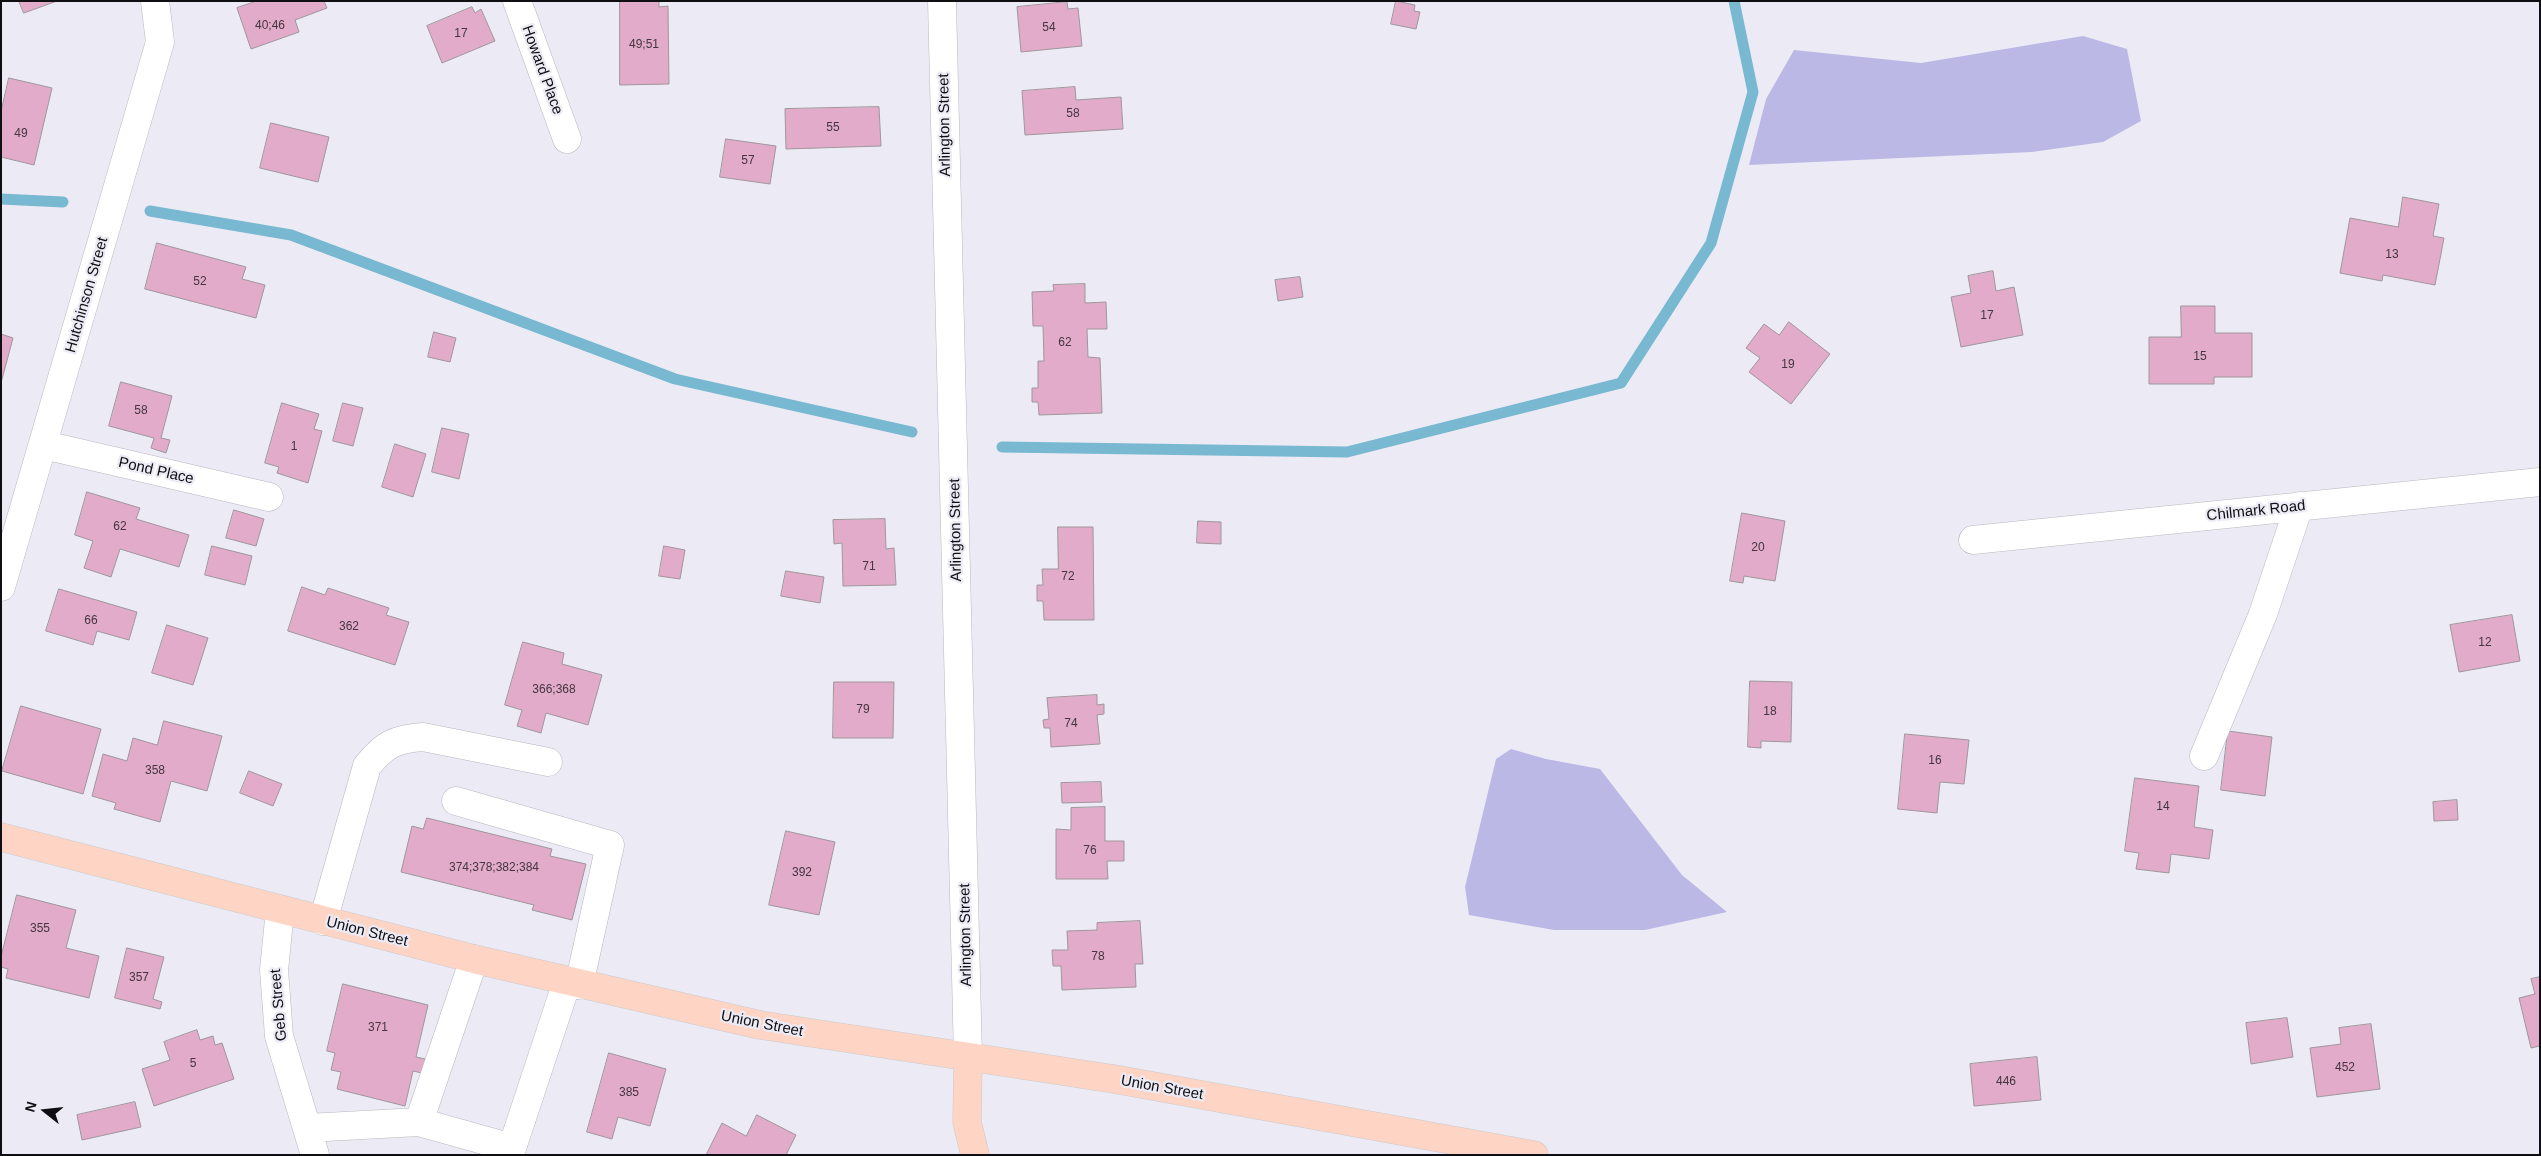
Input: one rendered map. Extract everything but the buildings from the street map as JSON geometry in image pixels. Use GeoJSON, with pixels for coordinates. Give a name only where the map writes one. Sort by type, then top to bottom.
{"type":"FeatureCollection","features":[{"type":"Feature","properties":{"kind":"main road","name":"Union Street"},"geometry":{"type":"LineString","coordinates":[[1,837],[474,959],[760,1025],[1114,1080],[1534,1155]]}},
{"type":"Feature","properties":{"kind":"main road"},"geometry":{"type":"LineString","coordinates":[[968,1058],[967,1122],[975,1155]]}},
{"type":"Feature","properties":{"kind":"street","name":"Hutchinson Street"},"geometry":{"type":"LineString","coordinates":[[1,587],[44,445],[160,42],[155,1]]}},
{"type":"Feature","properties":{"kind":"street","name":"Howard Place"},"geometry":{"type":"LineString","coordinates":[[517,1],[567,139]]}},
{"type":"Feature","properties":{"kind":"street","name":"Arlington Street"},"geometry":{"type":"LineString","coordinates":[[942,1],[968,1058]]}},
{"type":"Feature","properties":{"kind":"street","name":"Pond Place"},"geometry":{"type":"LineString","coordinates":[[44,445],[269,497]]}},
{"type":"Feature","properties":{"kind":"street","name":"Chilmark Road"},"geometry":{"type":"LineString","coordinates":[[1973,540],[2540,482]]}},
{"type":"Feature","properties":{"kind":"street"},"geometry":{"type":"LineString","coordinates":[[2204,756],[2263,614],[2299,506]]}},
{"type":"Feature","properties":{"kind":"street"},"geometry":{"type":"LineString","coordinates":[[323,921],[367,766],[382,748],[403,738],[423,737],[548,762]]}},
{"type":"Feature","properties":{"kind":"street"},"geometry":{"type":"LineString","coordinates":[[307,1128],[419,1122],[512,1148],[573,983],[610,845],[456,801]]}},
{"type":"Feature","properties":{"kind":"street","name":"Geb Street"},"geometry":{"type":"LineString","coordinates":[[280,910],[274,970],[279,1036],[315,1155]]}},
{"type":"Feature","properties":{"kind":"street"},"geometry":{"type":"LineString","coordinates":[[419,1122],[474,959]]}},
{"type":"Feature","properties":{"kind":"shaded area"},"geometry":{"type":"Polygon","coordinates":[[[2083,36],[2127,49],[2141,121],[2103,142],[2032,152],[1749,165],[1766,99],[1794,50],[1921,63],[2083,36]]]}},
{"type":"Feature","properties":{"kind":"shaded area"},"geometry":{"type":"Polygon","coordinates":[[[1511,749],[1546,759],[1600,769],[1682,875],[1727,912],[1645,930],[1554,930],[1469,915],[1465,887],[1496,759],[1511,749]]]}},
{"type":"Feature","properties":{"kind":"waterway"},"geometry":{"type":"LineString","coordinates":[[1002,447],[1347,452],[1621,383],[1711,243],[1753,92],[1734,1]]}},
{"type":"Feature","properties":{"kind":"waterway"},"geometry":{"type":"LineString","coordinates":[[1,199],[63,202]]}},
{"type":"Feature","properties":{"kind":"waterway"},"geometry":{"type":"LineString","coordinates":[[150,211],[291,235],[675,379],[912,432]]}}]}
